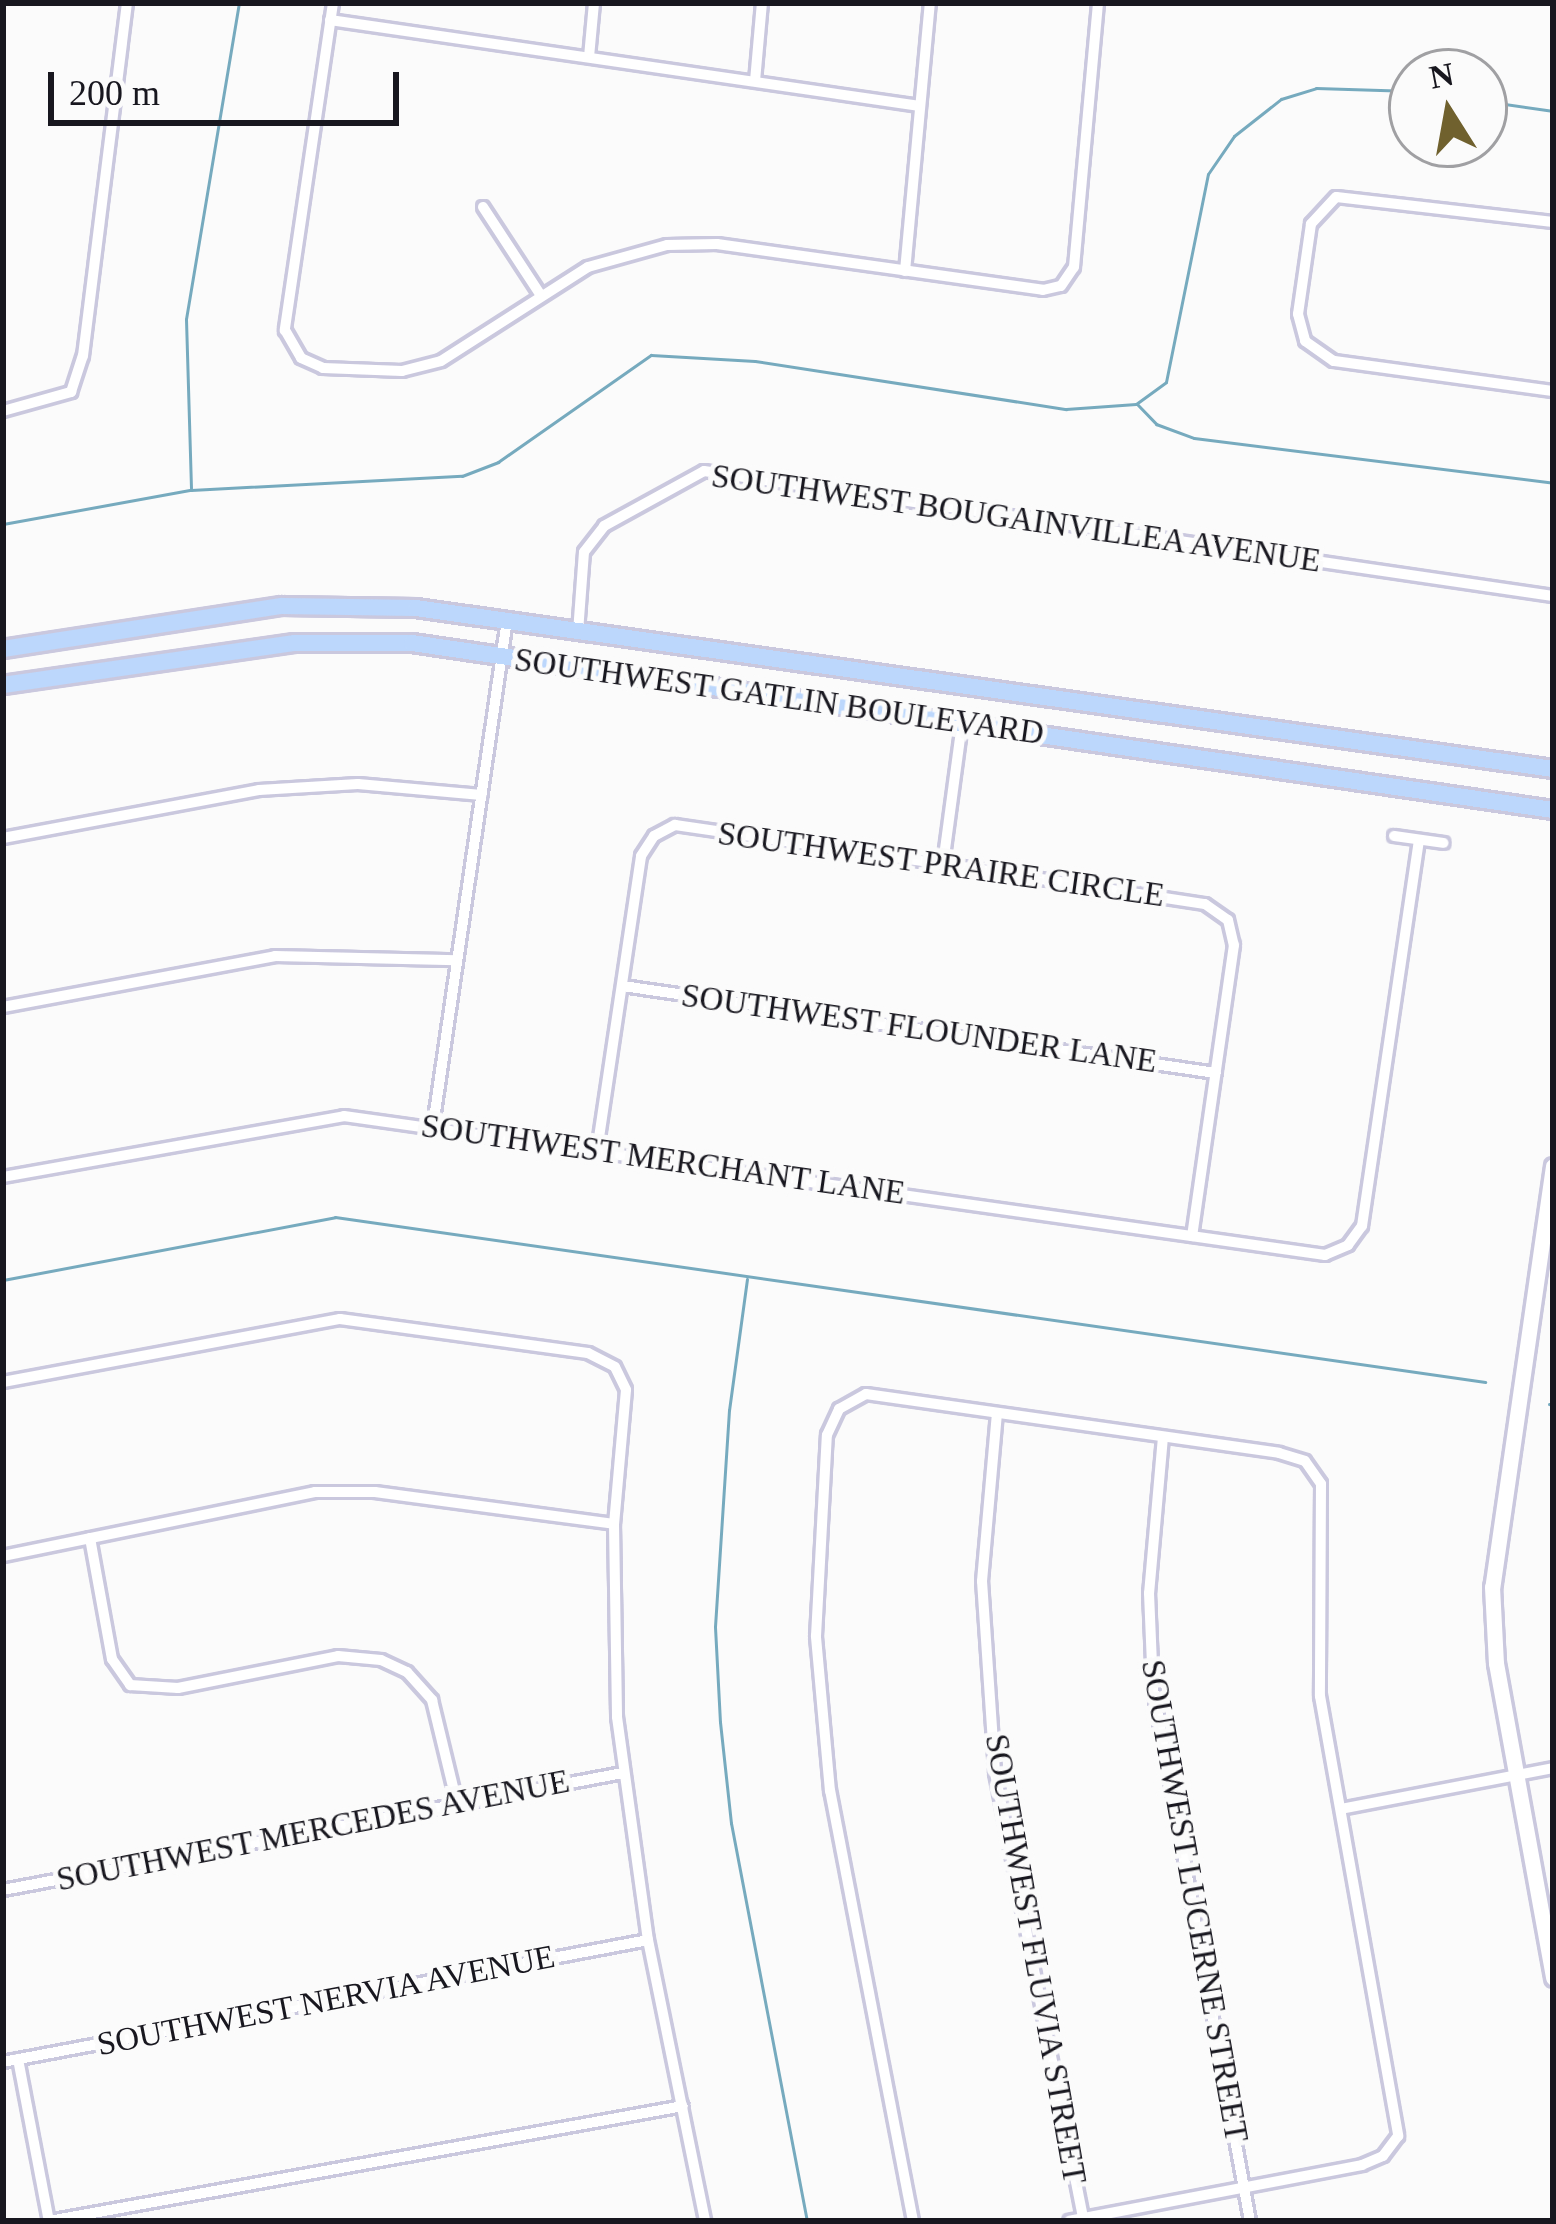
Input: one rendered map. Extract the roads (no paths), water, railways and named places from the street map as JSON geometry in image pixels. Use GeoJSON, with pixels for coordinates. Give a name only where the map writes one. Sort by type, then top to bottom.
{"type":"FeatureCollection","features":[{"type":"Feature","properties":{"kind":"main road","name":"SOUTHWEST GATLIN BOULEVARD"},"geometry":{"type":"LineString","coordinates":[[3,649],[283,606],[416,608],[1553,769]]}},
{"type":"Feature","properties":{"kind":"main road","name":"SOUTHWEST GATLIN BOULEVARD"},"geometry":{"type":"LineString","coordinates":[[3,685],[295,643],[412,643],[1553,810]]}},
{"type":"Feature","properties":{"kind":"street"},"geometry":{"type":"LineString","coordinates":[[3,411],[50,404],[71,392],[83,356],[128,3]]}},
{"type":"Feature","properties":{"kind":"street"},"geometry":{"type":"LineString","coordinates":[[333,3],[285,330],[301,358],[323,368],[422,369],[588,267],[667,245],[717,244],[1043,290],[1061,286],[1074,267],[1098,3]]}},
{"type":"Feature","properties":{"kind":"street"},"geometry":{"type":"LineString","coordinates":[[589,57],[594,3]]}},
{"type":"Feature","properties":{"kind":"street"},"geometry":{"type":"LineString","coordinates":[[754,81],[762,3]]}},
{"type":"Feature","properties":{"kind":"street"},"geometry":{"type":"LineString","coordinates":[[905,271],[930,3]]}},
{"type":"Feature","properties":{"kind":"street"},"geometry":{"type":"LineString","coordinates":[[330,20],[920,106]]}},
{"type":"Feature","properties":{"kind":"street"},"geometry":{"type":"LineString","coordinates":[[1553,222],[1359,194],[1324,203],[1312,224],[1298,314],[1305,341],[1334,361],[1553,391]]}},
{"type":"Feature","properties":{"kind":"street"},"geometry":{"type":"LineString","coordinates":[[483,207],[541,294]]}},
{"type":"Feature","properties":{"kind":"street","name":"SOUTHWEST BOUGAINVILLEA AVENUE"},"geometry":{"type":"LineString","coordinates":[[578,632],[584,552],[604,526],[704,471],[1553,596]]}},
{"type":"Feature","properties":{"kind":"street"},"geometry":{"type":"LineString","coordinates":[[433,1126],[507,620]]}},
{"type":"Feature","properties":{"kind":"street"},"geometry":{"type":"LineString","coordinates":[[944,864],[962,724]]}},
{"type":"Feature","properties":{"kind":"street"},"geometry":{"type":"LineString","coordinates":[[3,838],[260,790],[358,784],[482,795]]}},
{"type":"Feature","properties":{"kind":"street","name":"SOUTHWEST PRAIRE CIRCLE"},"geometry":{"type":"LineString","coordinates":[[597,1151],[641,856],[654,836],[675,825],[1205,904],[1228,920],[1234,945],[1192,1236]]}},
{"type":"Feature","properties":{"kind":"street"},"geometry":{"type":"LineString","coordinates":[[1394,836],[1444,843]]}},
{"type":"Feature","properties":{"kind":"street","name":"SOUTHWEST MERCHANT LANE"},"geometry":{"type":"LineString","coordinates":[[3,1178],[320,1118],[433,1126],[1325,1255],[1348,1245],[1362,1226],[1419,840]]}},
{"type":"Feature","properties":{"kind":"street"},"geometry":{"type":"LineString","coordinates":[[3,1007],[275,956],[457,960]]}},
{"type":"Feature","properties":{"kind":"street","name":"SOUTHWEST FLOUNDER LANE"},"geometry":{"type":"LineString","coordinates":[[622,986],[1216,1073]]}},
{"type":"Feature","properties":{"kind":"street"},"geometry":{"type":"LineString","coordinates":[[1553,1166],[1492,1587],[1514,1775],[1553,1978]]}},
{"type":"Feature","properties":{"kind":"street"},"geometry":{"type":"LineString","coordinates":[[3,1382],[340,1319],[588,1353],[615,1367],[624,1382],[614,1524],[623,1773],[648,1940],[705,2221]]}},
{"type":"Feature","properties":{"kind":"street"},"geometry":{"type":"LineString","coordinates":[[913,2221],[830,1791],[818,1679],[827,1436],[834,1415],[857,1396],[1293,1458],[1321,1484],[1320,1696],[1400,2116],[1390,2150],[1362,2165],[1069,2221]]}},
{"type":"Feature","properties":{"kind":"street","name":"SOUTHWEST FLUVIA STREET"},"geometry":{"type":"LineString","coordinates":[[997,1413],[982,1581],[994,1773],[1083,2218]]}},
{"type":"Feature","properties":{"kind":"street","name":"SOUTHWEST LUCERNE STREET"},"geometry":{"type":"LineString","coordinates":[[1163,1437],[1149,1593],[1153,1689],[1250,2221]]}},
{"type":"Feature","properties":{"kind":"street"},"geometry":{"type":"LineString","coordinates":[[3,1556],[315,1492],[374,1492],[614,1524]]}},
{"type":"Feature","properties":{"kind":"street"},"geometry":{"type":"LineString","coordinates":[[90,1538],[112,1659],[130,1684],[161,1690],[338,1656],[381,1660],[407,1672],[432,1700],[457,1803]]}},
{"type":"Feature","properties":{"kind":"street"},"geometry":{"type":"LineString","coordinates":[[1341,1809],[1553,1768]]}},
{"type":"Feature","properties":{"kind":"street","name":"SOUTHWEST MERCEDES AVENUE"},"geometry":{"type":"LineString","coordinates":[[3,1890],[623,1773]]}},
{"type":"Feature","properties":{"kind":"street","name":"SOUTHWEST NERVIA AVENUE"},"geometry":{"type":"LineString","coordinates":[[3,2062],[648,1940]]}},
{"type":"Feature","properties":{"kind":"street"},"geometry":{"type":"LineString","coordinates":[[18,2059],[49,2221],[683,2106]]}},
{"type":"Feature","properties":{"kind":"waterway"},"geometry":{"type":"LineString","coordinates":[[191,488],[186,319],[239,3]]}},
{"type":"Feature","properties":{"kind":"waterway"},"geometry":{"type":"LineString","coordinates":[[3,524],[191,490],[462,476],[498,462],[651,355],[755,361],[1066,409],[1136,404],[1166,382],[1208,174],[1234,136],[1281,99],[1316,88],[1388,90]]}},
{"type":"Feature","properties":{"kind":"waterway"},"geometry":{"type":"LineString","coordinates":[[1508,104],[1553,111]]}},
{"type":"Feature","properties":{"kind":"waterway"},"geometry":{"type":"LineString","coordinates":[[1137,404],[1156,424],[1194,438],[1553,483]]}},
{"type":"Feature","properties":{"kind":"waterway"},"geometry":{"type":"LineString","coordinates":[[3,1280],[335,1217],[1485,1382]]}},
{"type":"Feature","properties":{"kind":"waterway"},"geometry":{"type":"LineString","coordinates":[[747,1279],[729,1410],[715,1627],[720,1722],[731,1823],[807,2221]]}},
{"type":"Feature","properties":{"kind":"waterway"},"geometry":{"type":"LineString","coordinates":[[1549,1404],[1553,1405]]}}]}
